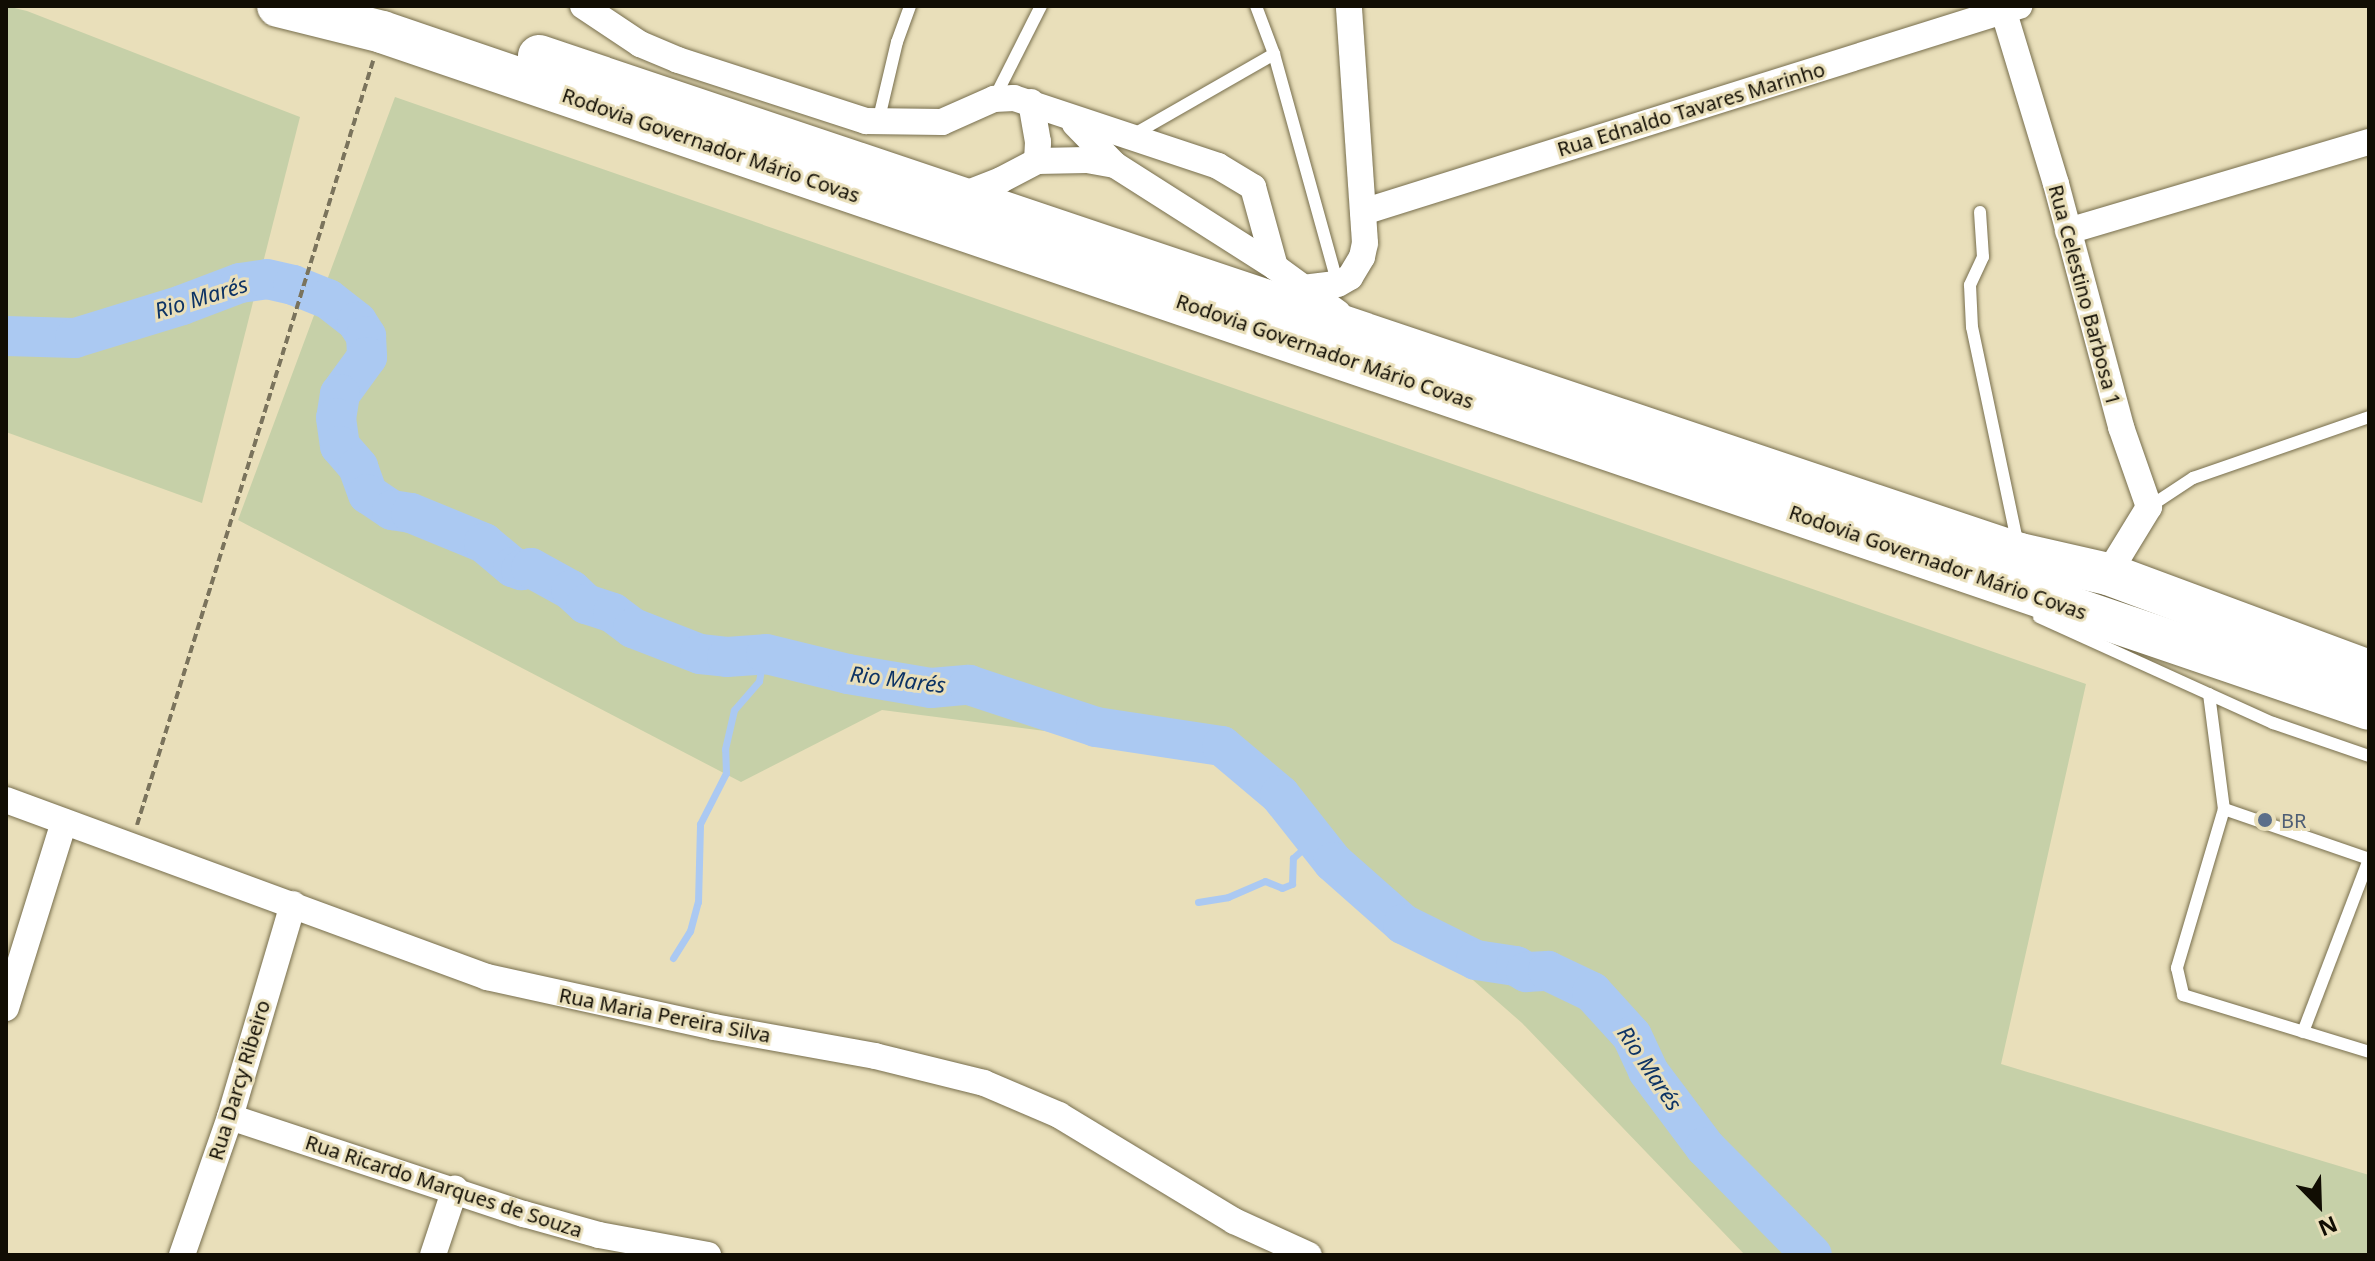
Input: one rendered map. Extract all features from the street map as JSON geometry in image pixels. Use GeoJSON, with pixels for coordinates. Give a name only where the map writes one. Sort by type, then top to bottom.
{"type":"FeatureCollection","features":[{"type":"Feature","properties":{"kind":"highway","name":"Rodovia Governador Mário Covas"},"geometry":{"type":"LineString","coordinates":[[278,6],[388,19],[960,196],[2020,554],[2108,574],[2369,671]]}},
{"type":"Feature","properties":{"kind":"highway","name":"Rodovia Governador Mário Covas"},"geometry":{"type":"LineString","coordinates":[[388,19],[1360,362],[2369,709]]}},
{"type":"Feature","properties":{"kind":"street"},"geometry":{"type":"LineString","coordinates":[[583,6],[640,44],[678,60],[866,121],[879,118],[942,122],[994,99],[1014,98],[1218,166],[1253,187],[1275,267]]}},
{"type":"Feature","properties":{"kind":"street"},"geometry":{"type":"LineString","coordinates":[[602,6],[628,23],[670,43],[869,110],[879,118]]}},
{"type":"Feature","properties":{"kind":"street"},"geometry":{"type":"LineString","coordinates":[[1303,288],[1338,284],[1350,277],[1362,257],[1363,212],[1349,6]]}},
{"type":"Feature","properties":{"kind":"street","name":"Rua Ednaldo Tavares Marinho"},"geometry":{"type":"LineString","coordinates":[[1363,212],[2008,8]]}},
{"type":"Feature","properties":{"kind":"street","name":"Rua Celestino Barbosa 1"},"geometry":{"type":"LineString","coordinates":[[2008,8],[2121,427],[2149,507]]}},
{"type":"Feature","properties":{"kind":"street"},"geometry":{"type":"LineString","coordinates":[[1031,102],[1038,142],[1037,161]]}},
{"type":"Feature","properties":{"kind":"street"},"geometry":{"type":"LineString","coordinates":[[1070,118],[1115,165],[1275,267],[1363,330]]}},
{"type":"Feature","properties":{"kind":"street"},"geometry":{"type":"LineString","coordinates":[[2068,231],[2369,142]]}},
{"type":"Feature","properties":{"kind":"street"},"geometry":{"type":"LineString","coordinates":[[960,196],[1001,180],[1037,161],[1072,159],[1115,165]]}},
{"type":"Feature","properties":{"kind":"street"},"geometry":{"type":"LineString","coordinates":[[2108,574],[2149,507]]}},
{"type":"Feature","properties":{"kind":"street","name":"Rua Maria Pereira Silva"},"geometry":{"type":"LineString","coordinates":[[6,800],[487,977],[644,1013],[875,1056],[984,1083],[1059,1115],[1234,1221],[1309,1255]]}},
{"type":"Feature","properties":{"kind":"street"},"geometry":{"type":"LineString","coordinates":[[6,1008],[64,822]]}},
{"type":"Feature","properties":{"kind":"street","name":"Rua Darcy Ribeiro"},"geometry":{"type":"LineString","coordinates":[[182,1255],[230,1117],[293,904]]}},
{"type":"Feature","properties":{"kind":"street","name":"Rua Ricardo Marques de Souza"},"geometry":{"type":"LineString","coordinates":[[230,1117],[524,1214],[599,1235],[708,1255]]}},
{"type":"Feature","properties":{"kind":"street"},"geometry":{"type":"LineString","coordinates":[[433,1255],[455,1189]]}},
{"type":"Feature","properties":{"kind":"lane"},"geometry":{"type":"LineString","coordinates":[[879,118],[897,42],[910,6]]}},
{"type":"Feature","properties":{"kind":"lane"},"geometry":{"type":"LineString","coordinates":[[994,99],[1041,6]]}},
{"type":"Feature","properties":{"kind":"lane"},"geometry":{"type":"LineString","coordinates":[[1256,6],[1274,54],[1338,284]]}},
{"type":"Feature","properties":{"kind":"lane"},"geometry":{"type":"LineString","coordinates":[[1130,137],[1274,54]]}},
{"type":"Feature","properties":{"kind":"lane"},"geometry":{"type":"LineString","coordinates":[[1980,212],[1983,257],[1970,285],[1972,327],[2020,554]]}},
{"type":"Feature","properties":{"kind":"lane"},"geometry":{"type":"LineString","coordinates":[[2149,507],[2193,478],[2369,417]]}},
{"type":"Feature","properties":{"kind":"lane"},"geometry":{"type":"LineString","coordinates":[[1877,542],[1987,593]]}},
{"type":"Feature","properties":{"kind":"lane"},"geometry":{"type":"LineString","coordinates":[[2027,612],[2273,723],[2369,756]]}},
{"type":"Feature","properties":{"kind":"lane"},"geometry":{"type":"LineString","coordinates":[[2209,694],[2224,809],[2177,968],[2183,995],[2369,1052]]}},
{"type":"Feature","properties":{"kind":"lane"},"geometry":{"type":"LineString","coordinates":[[2224,809],[2369,859],[2303,1032]]}},
{"type":"Feature","properties":{"kind":"path"},"geometry":{"type":"LineString","coordinates":[[130,847],[388,19]]}},
{"type":"Feature","properties":{"kind":"green space"},"geometry":{"type":"Polygon","coordinates":[[[6,6],[27,11],[300,117],[202,503],[6,432],[6,6]]]}},
{"type":"Feature","properties":{"kind":"green space"},"geometry":{"type":"Polygon","coordinates":[[[395,97],[2086,684],[2001,1064],[2369,1175],[2369,1255],[1745,1255],[1522,1023],[1214,753],[882,710],[741,782],[238,520],[395,97]]]}},
{"type":"Feature","properties":{"kind":"waterway","name":"Rio Marés"},"geometry":{"type":"LineString","coordinates":[[6,336],[75,338],[182,305],[240,283],[267,279],[293,285],[328,299],[357,322],[366,336],[367,357],[340,394],[336,418],[340,446],[358,467],[368,494],[392,510],[411,513],[484,543],[513,567],[521,570],[531,568],[571,590],[586,604],[613,613],[633,628],[700,654],[727,657],[766,654],[848,674],[931,688],[969,685],[1096,727],[1222,746],[1280,795],[1333,862],[1403,924],[1476,960],[1516,966],[1526,972],[1548,971],[1592,992],[1632,1036],[1648,1071],[1705,1147],[1812,1255]]}},
{"type":"Feature","properties":{"kind":"waterway"},"geometry":{"type":"LineString","coordinates":[[673,958],[690,931],[698,902],[700,824],[726,773],[725,749],[734,710],[759,681],[761,670],[756,655]]}},
{"type":"Feature","properties":{"kind":"waterway"},"geometry":{"type":"LineString","coordinates":[[1198,902],[1228,897],[1265,881],[1282,888],[1292,884],[1293,858],[1314,839]]}},
{"type":"Feature","properties":{"kind":"place","name":"BR"},"geometry":{"type":"Point","coordinates":[2265,820]}}]}
